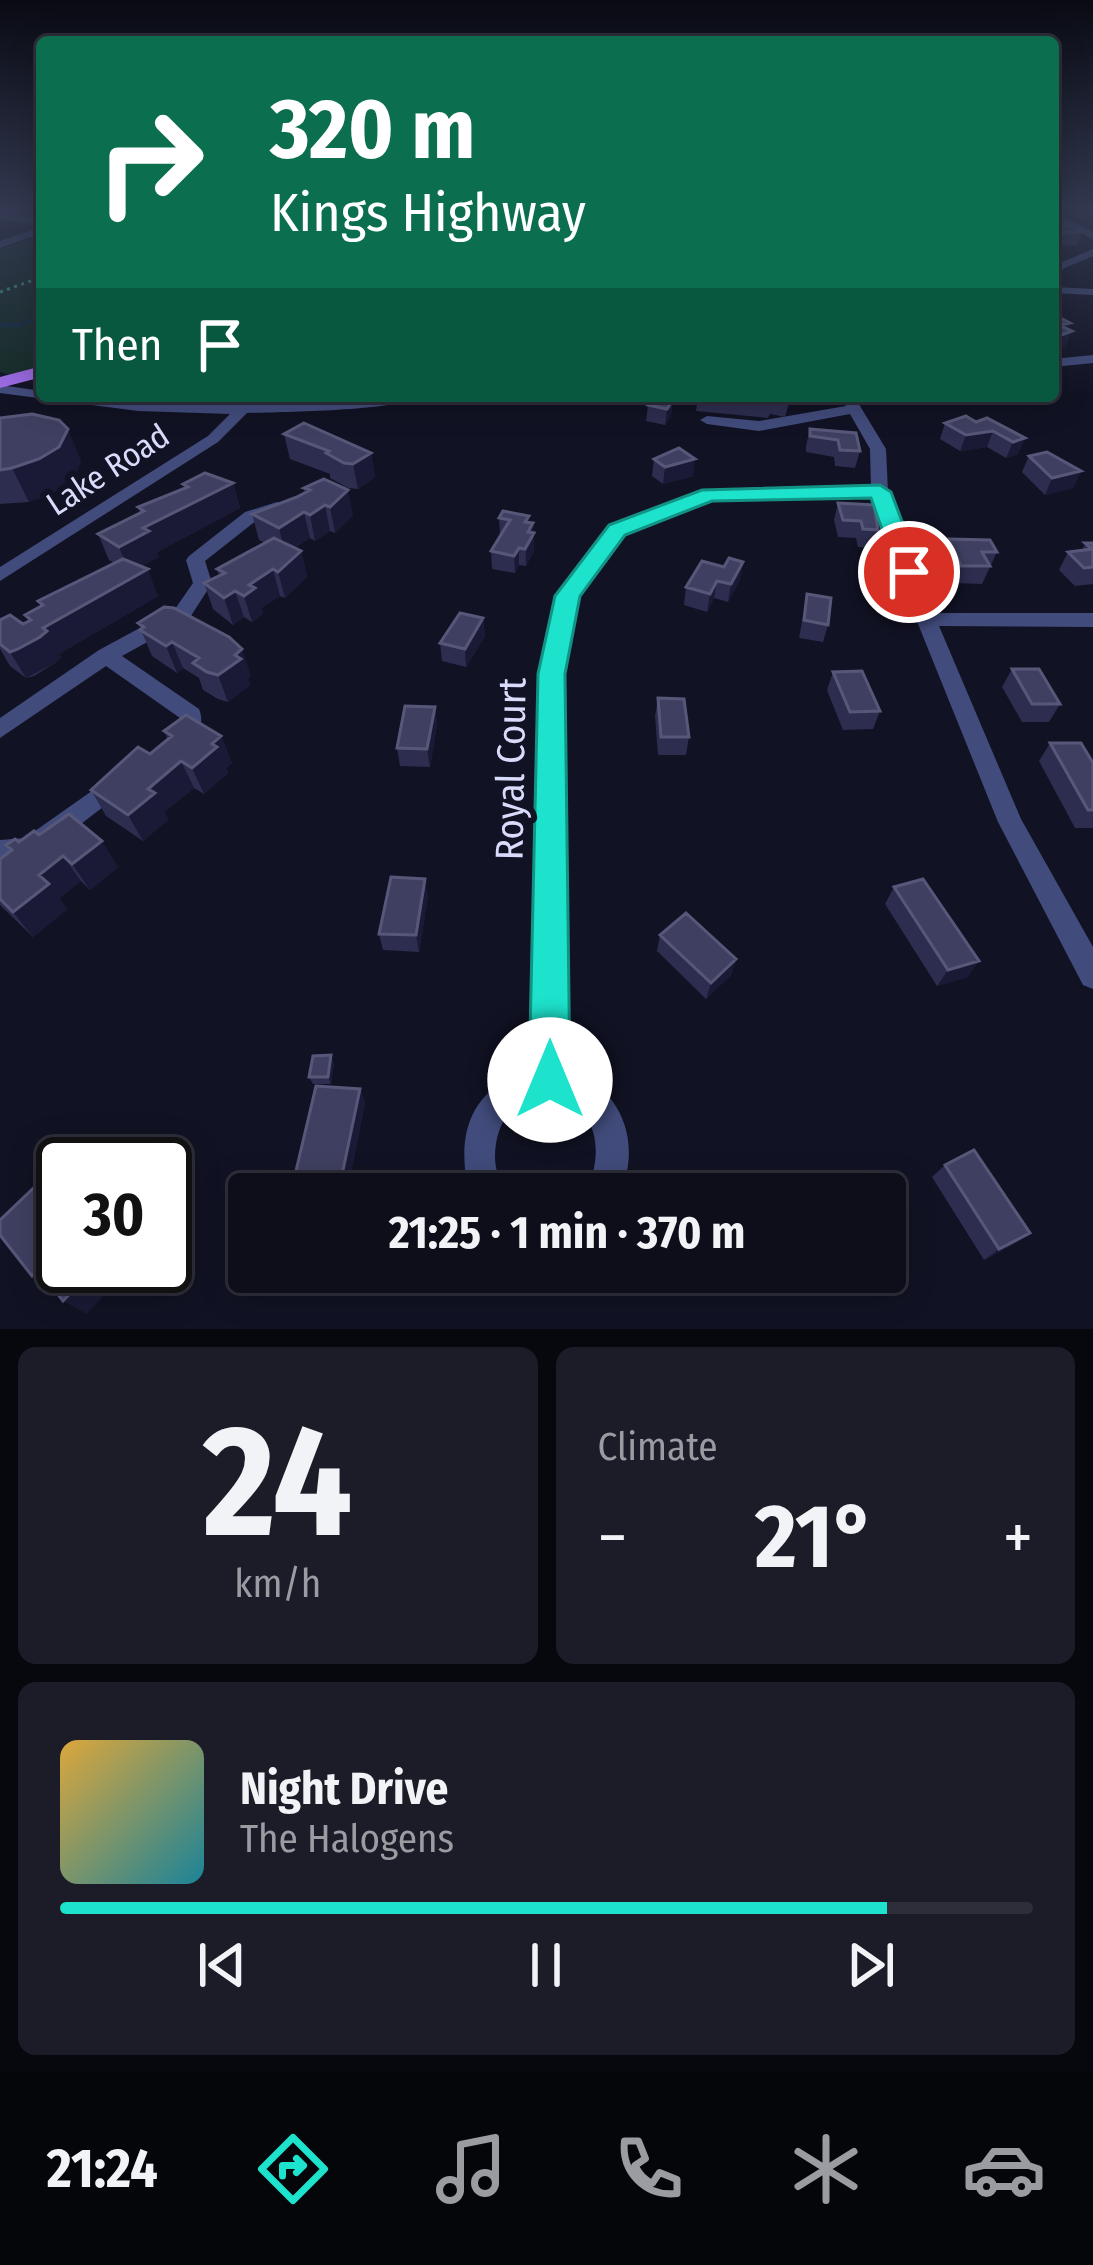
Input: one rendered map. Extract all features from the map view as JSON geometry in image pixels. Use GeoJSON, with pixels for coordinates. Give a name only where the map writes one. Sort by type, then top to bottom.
{"type":"FeatureCollection","features":[{"type":"Feature","properties":{"kind":"main road"},"geometry":{"type":"LineString","coordinates":[[0,386],[36,373]]}},
{"type":"Feature","properties":{"kind":"street"},"geometry":{"type":"LineString","coordinates":[[1059,290],[1093,292]]}},
{"type":"Feature","properties":{"kind":"street"},"geometry":{"type":"LineString","coordinates":[[1059,362],[1093,359]]}},
{"type":"Feature","properties":{"kind":"street"},"geometry":{"type":"LineString","coordinates":[[0,386],[36,394]]}},
{"type":"Feature","properties":{"kind":"street"},"geometry":{"type":"LineString","coordinates":[[97,402],[242,410],[341,402]]}},
{"type":"Feature","properties":{"kind":"street"},"geometry":{"type":"LineString","coordinates":[[707,420],[759,426],[851,403],[878,449],[880,492],[926,619],[1010,822],[1093,975]]}},
{"type":"Feature","properties":{"kind":"street","name":"Lake Road"},"geometry":{"type":"LineString","coordinates":[[0,575],[213,439],[242,410]]}},
{"type":"Feature","properties":{"kind":"street","name":"Royal Court"},"geometry":{"type":"LineString","coordinates":[[550,1080],[552,674],[568,596],[617,530],[709,495],[880,492]]}},
{"type":"Feature","properties":{"kind":"street"},"geometry":{"type":"LineString","coordinates":[[0,730],[106,655],[182,614],[203,583],[195,560],[251,516],[296,502]]}},
{"type":"Feature","properties":{"kind":"street"},"geometry":{"type":"LineString","coordinates":[[926,619],[1093,620]]}},
{"type":"Feature","properties":{"kind":"street"},"geometry":{"type":"LineString","coordinates":[[0,850],[30,848],[191,728],[191,715],[106,655]]}},
{"type":"Feature","properties":{"kind":"street"},"geometry":{"type":"LineString","coordinates":[[480,1173],[476,1160],[480,1128],[488,1114],[521,1084],[550,1080],[584,1093],[604,1115],[613,1156],[609,1173]]}},
{"type":"Feature","properties":{"kind":"path"},"geometry":{"type":"LineString","coordinates":[[0,292],[36,279]]}},
{"type":"Feature","properties":{"kind":"green space"},"geometry":{"type":"Polygon","coordinates":[[[0,273],[36,273],[36,381],[0,372],[0,273]]]}},
{"type":"Feature","properties":{"kind":"building"},"geometry":{"type":"Polygon","coordinates":[[[650,402],[672,402],[667,409],[648,405],[650,402]]]}},
{"type":"Feature","properties":{"kind":"building"},"geometry":{"type":"Polygon","coordinates":[[[32,414],[59,420],[68,429],[59,447],[39,459],[0,470],[0,418],[32,414]]]}},
{"type":"Feature","properties":{"kind":"building"},"geometry":{"type":"Polygon","coordinates":[[[966,416],[976,422],[987,418],[1025,438],[1013,442],[993,431],[966,435],[945,423],[966,416]]]}},
{"type":"Feature","properties":{"kind":"building"},"geometry":{"type":"Polygon","coordinates":[[[304,423],[371,453],[353,464],[344,463],[326,453],[329,451],[284,434],[304,423]]]}},
{"type":"Feature","properties":{"kind":"building"},"geometry":{"type":"Polygon","coordinates":[[[810,429],[856,433],[860,451],[840,450],[838,440],[810,436],[810,429]]]}},
{"type":"Feature","properties":{"kind":"building"},"geometry":{"type":"Polygon","coordinates":[[[679,448],[695,459],[665,467],[654,459],[679,448]]]}},
{"type":"Feature","properties":{"kind":"building"},"geometry":{"type":"Polygon","coordinates":[[[1047,452],[1081,471],[1052,478],[1029,456],[1047,452]]]}},
{"type":"Feature","properties":{"kind":"building"},"geometry":{"type":"Polygon","coordinates":[[[205,473],[233,483],[143,528],[149,531],[119,547],[98,534],[144,511],[138,507],[188,487],[183,484],[205,473]]]}},
{"type":"Feature","properties":{"kind":"building"},"geometry":{"type":"Polygon","coordinates":[[[324,479],[348,490],[330,507],[325,505],[310,515],[304,512],[279,528],[252,514],[297,497],[310,490],[304,488],[324,479]]]}},
{"type":"Feature","properties":{"kind":"building"},"geometry":{"type":"Polygon","coordinates":[[[838,503],[874,505],[878,530],[863,529],[861,521],[843,520],[838,503]]]}},
{"type":"Feature","properties":{"kind":"building"},"geometry":{"type":"Polygon","coordinates":[[[503,511],[529,516],[525,522],[533,523],[528,532],[534,533],[525,549],[519,548],[514,556],[491,551],[510,520],[499,518],[503,511]]]}},
{"type":"Feature","properties":{"kind":"building"},"geometry":{"type":"Polygon","coordinates":[[[274,538],[301,551],[278,572],[273,569],[249,585],[255,588],[244,596],[235,591],[224,598],[204,583],[225,573],[217,569],[274,538]]]}},
{"type":"Feature","properties":{"kind":"building"},"geometry":{"type":"Polygon","coordinates":[[[948,539],[990,540],[997,552],[982,552],[990,566],[961,566],[948,539]]]}},
{"type":"Feature","properties":{"kind":"building"},"geometry":{"type":"Polygon","coordinates":[[[1085,543],[1093,543],[1093,567],[1084,568],[1068,552],[1092,549],[1085,543]]]}},
{"type":"Feature","properties":{"kind":"building"},"geometry":{"type":"Polygon","coordinates":[[[729,558],[743,562],[731,584],[717,581],[710,594],[686,587],[702,561],[724,567],[729,558]]]}},
{"type":"Feature","properties":{"kind":"building"},"geometry":{"type":"Polygon","coordinates":[[[123,559],[148,569],[43,628],[47,631],[18,649],[10,652],[0,644],[0,620],[10,615],[23,624],[31,620],[25,615],[43,605],[38,601],[123,559]]]}},
{"type":"Feature","properties":{"kind":"building"},"geometry":{"type":"Polygon","coordinates":[[[807,594],[831,598],[828,625],[804,620],[807,594]]]}},
{"type":"Feature","properties":{"kind":"building"},"geometry":{"type":"Polygon","coordinates":[[[164,607],[229,637],[242,649],[235,655],[241,659],[218,675],[207,672],[193,663],[199,658],[140,630],[144,627],[138,623],[164,607]]]}},
{"type":"Feature","properties":{"kind":"building"},"geometry":{"type":"Polygon","coordinates":[[[460,613],[483,618],[465,649],[440,643],[460,613]]]}},
{"type":"Feature","properties":{"kind":"building"},"geometry":{"type":"Polygon","coordinates":[[[1012,669],[1039,669],[1060,704],[1032,704],[1012,669]]]}},
{"type":"Feature","properties":{"kind":"building"},"geometry":{"type":"Polygon","coordinates":[[[862,671],[880,711],[850,712],[833,672],[862,671]]]}},
{"type":"Feature","properties":{"kind":"building"},"geometry":{"type":"Polygon","coordinates":[[[658,698],[684,699],[689,737],[661,737],[658,698]]]}},
{"type":"Feature","properties":{"kind":"building"},"geometry":{"type":"Polygon","coordinates":[[[405,706],[435,707],[427,749],[397,748],[405,706]]]}},
{"type":"Feature","properties":{"kind":"building"},"geometry":{"type":"Polygon","coordinates":[[[186,715],[221,736],[212,744],[217,747],[192,768],[181,761],[148,789],[155,793],[128,815],[91,790],[138,747],[150,754],[172,736],[164,731],[186,715]]]}},
{"type":"Feature","properties":{"kind":"building"},"geometry":{"type":"Polygon","coordinates":[[[1050,743],[1081,743],[1093,763],[1093,810],[1088,810],[1050,743]]]}},
{"type":"Feature","properties":{"kind":"building"},"geometry":{"type":"Polygon","coordinates":[[[69,814],[102,841],[72,864],[63,856],[39,875],[49,884],[13,912],[0,899],[0,859],[12,850],[6,845],[34,831],[39,835],[69,814]]]}},
{"type":"Feature","properties":{"kind":"building"},"geometry":{"type":"Polygon","coordinates":[[[391,877],[425,879],[416,935],[379,934],[391,877]]]}},
{"type":"Feature","properties":{"kind":"building"},"geometry":{"type":"Polygon","coordinates":[[[923,879],[979,961],[948,970],[894,887],[923,879]]]}},
{"type":"Feature","properties":{"kind":"building"},"geometry":{"type":"Polygon","coordinates":[[[686,913],[736,959],[711,983],[660,935],[686,913]]]}},
{"type":"Feature","properties":{"kind":"building"},"geometry":{"type":"Polygon","coordinates":[[[331,1055],[328,1077],[309,1077],[313,1056],[331,1055]]]}},
{"type":"Feature","properties":{"kind":"building"},"geometry":{"type":"Polygon","coordinates":[[[316,1086],[360,1089],[342,1173],[296,1171],[316,1086]]]}},
{"type":"Feature","properties":{"kind":"building"},"geometry":{"type":"Polygon","coordinates":[[[974,1150],[1030,1233],[999,1249],[945,1165],[974,1150]]]}},
{"type":"Feature","properties":{"kind":"building"},"geometry":{"type":"Polygon","coordinates":[[[36,1186],[36,1271],[32,1276],[0,1235],[0,1220],[36,1186]]]}},
{"type":"Feature","properties":{"kind":"waterway"},"geometry":{"type":"LineString","coordinates":[[0,325],[21,325],[36,318]]}},
{"type":"Feature","properties":{"kind":"route"},"geometry":{"type":"LineString","coordinates":[[550,1080],[552,674],[568,596],[617,530],[709,495],[880,492],[909,572]]}}]}
